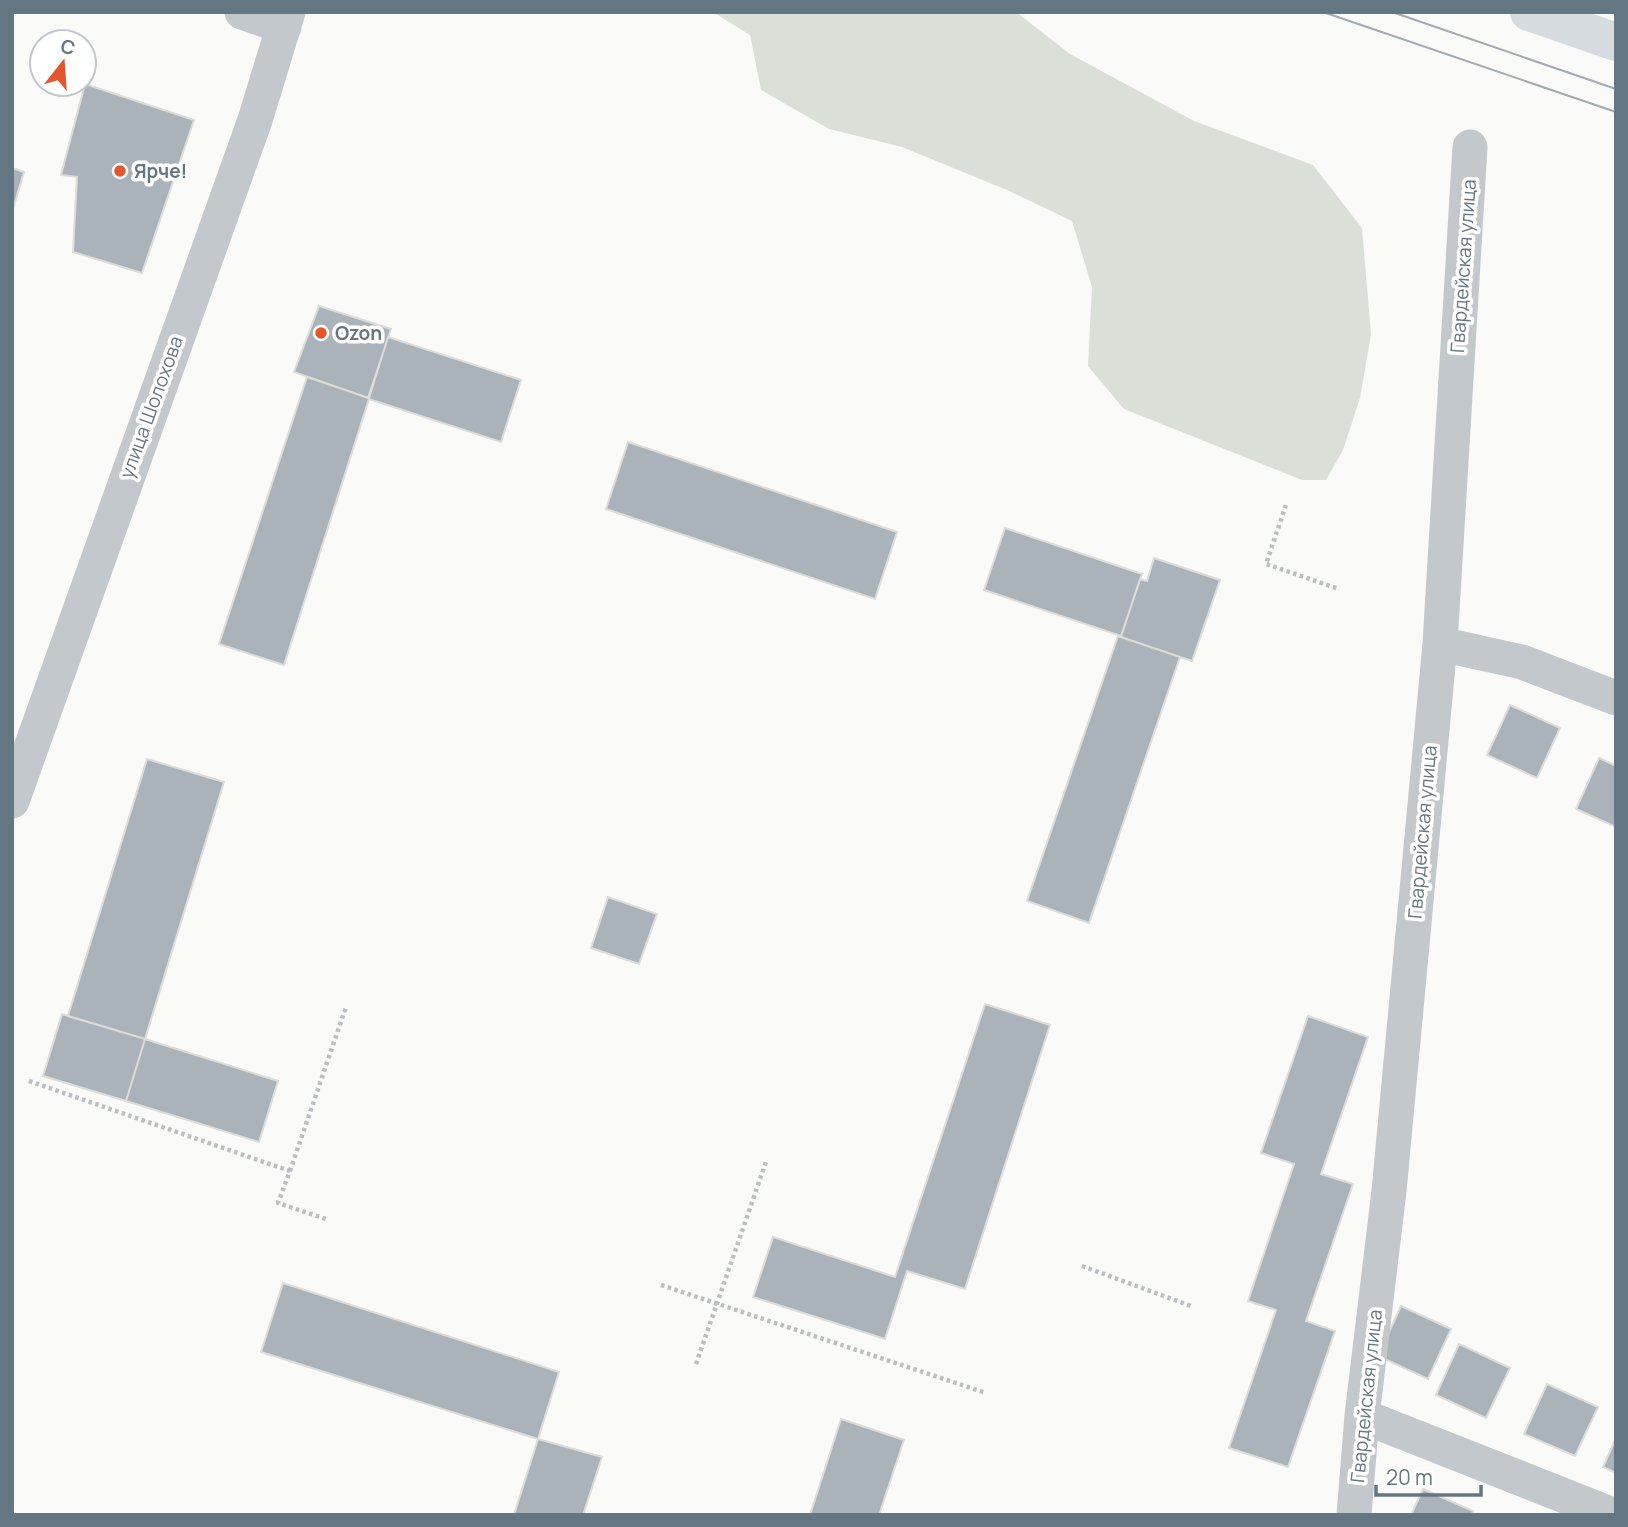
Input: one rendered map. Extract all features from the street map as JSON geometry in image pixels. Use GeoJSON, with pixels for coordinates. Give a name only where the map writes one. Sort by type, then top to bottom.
{"type":"FeatureCollection","features":[{"type":"Feature","properties":{"kind":"main road"},"geometry":{"type":"LineString","coordinates":[[1529,12],[1616,42]]}},
{"type":"Feature","properties":{"kind":"street"},"geometry":{"type":"LineString","coordinates":[[242,12],[286,19]]}},
{"type":"Feature","properties":{"kind":"street","name":"улица Шолохова"},"geometry":{"type":"LineString","coordinates":[[12,801],[255,120],[286,19]]}},
{"type":"Feature","properties":{"kind":"street","name":"Гвардейская улица"},"geometry":{"type":"LineString","coordinates":[[1354,1515],[1362,1416],[1391,1177],[1440,644],[1470,147]]}},
{"type":"Feature","properties":{"kind":"street"},"geometry":{"type":"LineString","coordinates":[[1440,644],[1522,662],[1616,698]]}},
{"type":"Feature","properties":{"kind":"street"},"geometry":{"type":"LineString","coordinates":[[1362,1416],[1613,1515]]}},
{"type":"Feature","properties":{"kind":"path"},"geometry":{"type":"LineString","coordinates":[[1286,505],[1266,564],[1339,589]]}},
{"type":"Feature","properties":{"kind":"path"},"geometry":{"type":"LineString","coordinates":[[329,1220],[278,1203],[346,1007]]}},
{"type":"Feature","properties":{"kind":"path"},"geometry":{"type":"LineString","coordinates":[[29,1081],[290,1171]]}},
{"type":"Feature","properties":{"kind":"path"},"geometry":{"type":"LineString","coordinates":[[696,1364],[766,1162]]}},
{"type":"Feature","properties":{"kind":"path"},"geometry":{"type":"LineString","coordinates":[[1082,1266],[1191,1306]]}},
{"type":"Feature","properties":{"kind":"path"},"geometry":{"type":"LineString","coordinates":[[661,1285],[986,1393]]}},
{"type":"Feature","properties":{"kind":"shaded area"},"geometry":{"type":"Polygon","coordinates":[[[713,12],[1016,12],[1070,54],[1194,121],[1313,165],[1362,228],[1371,334],[1360,398],[1343,450],[1326,480],[1302,480],[1124,409],[1088,366],[1092,287],[1072,221],[1007,190],[902,147],[829,129],[761,90],[750,35],[713,12]]]}},
{"type":"Feature","properties":{"kind":"building"},"geometry":{"type":"Polygon","coordinates":[[[98,88],[194,120],[142,273],[73,252],[77,177],[61,175],[81,98],[98,98],[98,88]]]}},
{"type":"Feature","properties":{"kind":"building"},"geometry":{"type":"Polygon","coordinates":[[[12,168],[24,172],[12,212],[12,168]]]}},
{"type":"Feature","properties":{"kind":"building"},"geometry":{"type":"Polygon","coordinates":[[[319,306],[391,329],[368,398],[294,372],[319,306]]]}},
{"type":"Feature","properties":{"kind":"building"},"geometry":{"type":"Polygon","coordinates":[[[388,337],[521,380],[501,442],[369,399],[284,665],[219,644],[307,377],[369,398],[388,337]]]}},
{"type":"Feature","properties":{"kind":"building"},"geometry":{"type":"Polygon","coordinates":[[[628,442],[897,532],[875,599],[606,509],[628,442]]]}},
{"type":"Feature","properties":{"kind":"building"},"geometry":{"type":"Polygon","coordinates":[[[1005,528],[1142,574],[1121,636],[984,590],[1005,528]]]}},
{"type":"Feature","properties":{"kind":"building"},"geometry":{"type":"Polygon","coordinates":[[[1154,558],[1220,580],[1192,661],[1121,637],[1140,579],[1147,581],[1154,558]]]}},
{"type":"Feature","properties":{"kind":"building"},"geometry":{"type":"Polygon","coordinates":[[[1118,636],[1180,657],[1089,923],[1027,901],[1118,636]]]}},
{"type":"Feature","properties":{"kind":"building"},"geometry":{"type":"Polygon","coordinates":[[[1510,705],[1560,728],[1537,778],[1487,755],[1510,705]]]}},
{"type":"Feature","properties":{"kind":"building"},"geometry":{"type":"Polygon","coordinates":[[[1599,758],[1616,766],[1616,827],[1576,809],[1599,758]]]}},
{"type":"Feature","properties":{"kind":"building"},"geometry":{"type":"Polygon","coordinates":[[[147,759],[224,782],[145,1039],[68,1016],[147,759]]]}},
{"type":"Feature","properties":{"kind":"building"},"geometry":{"type":"Polygon","coordinates":[[[608,897],[657,914],[639,964],[591,948],[608,897]]]}},
{"type":"Feature","properties":{"kind":"building"},"geometry":{"type":"Polygon","coordinates":[[[985,1004],[1050,1025],[965,1289],[907,1271],[885,1339],[753,1297],[773,1237],[895,1277],[985,1004]]]}},
{"type":"Feature","properties":{"kind":"building"},"geometry":{"type":"Polygon","coordinates":[[[62,1014],[145,1039],[126,1101],[43,1076],[62,1014]]]}},
{"type":"Feature","properties":{"kind":"building"},"geometry":{"type":"Polygon","coordinates":[[[1308,1016],[1368,1037],[1321,1174],[1353,1184],[1306,1321],[1335,1331],[1288,1467],[1229,1448],[1276,1310],[1248,1301],[1294,1164],[1261,1153],[1308,1016]]]}},
{"type":"Feature","properties":{"kind":"building"},"geometry":{"type":"Polygon","coordinates":[[[145,1039],[278,1081],[259,1142],[126,1101],[145,1039]]]}},
{"type":"Feature","properties":{"kind":"building"},"geometry":{"type":"Polygon","coordinates":[[[283,1283],[559,1372],[538,1439],[261,1352],[283,1283]]]}},
{"type":"Feature","properties":{"kind":"building"},"geometry":{"type":"Polygon","coordinates":[[[1401,1306],[1451,1329],[1428,1379],[1378,1356],[1401,1306]]]}},
{"type":"Feature","properties":{"kind":"building"},"geometry":{"type":"Polygon","coordinates":[[[1459,1344],[1510,1368],[1486,1418],[1436,1395],[1459,1344]]]}},
{"type":"Feature","properties":{"kind":"building"},"geometry":{"type":"Polygon","coordinates":[[[1547,1384],[1598,1407],[1575,1456],[1524,1434],[1547,1384]]]}},
{"type":"Feature","properties":{"kind":"building"},"geometry":{"type":"Polygon","coordinates":[[[841,1419],[904,1440],[879,1515],[810,1515],[841,1419]]]}},
{"type":"Feature","properties":{"kind":"building"},"geometry":{"type":"Polygon","coordinates":[[[1616,1438],[1616,1473],[1603,1467],[1616,1438]]]}},
{"type":"Feature","properties":{"kind":"building"},"geometry":{"type":"Polygon","coordinates":[[[538,1439],[602,1457],[583,1515],[514,1515],[538,1439]]]}},
{"type":"Feature","properties":{"kind":"building"},"geometry":{"type":"Polygon","coordinates":[[[1423,1489],[1473,1511],[1472,1515],[1411,1515],[1423,1489]]]}},
{"type":"Feature","properties":{"kind":"tram line"},"geometry":{"type":"LineString","coordinates":[[1323,12],[1616,112]]}},
{"type":"Feature","properties":{"kind":"tram line"},"geometry":{"type":"LineString","coordinates":[[1392,12],[1616,89]]}},
{"type":"Feature","properties":{"kind":"place","name":"Ярче!"},"geometry":{"type":"Point","coordinates":[120,171]}},
{"type":"Feature","properties":{"kind":"place","name":"Ozon"},"geometry":{"type":"Point","coordinates":[321,333]}}]}
